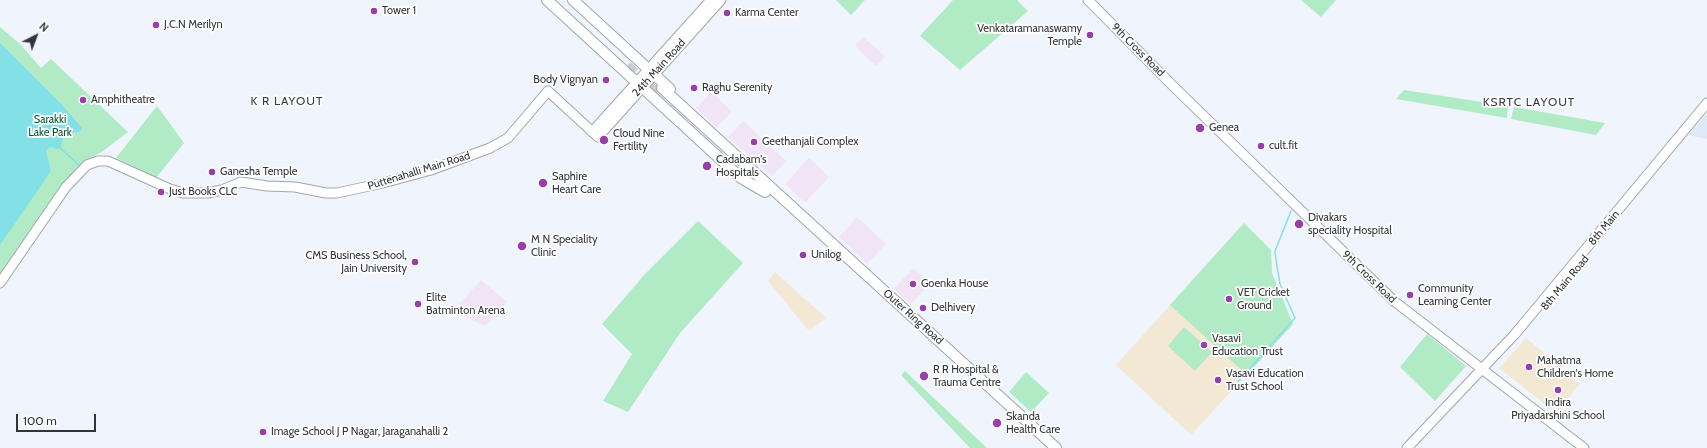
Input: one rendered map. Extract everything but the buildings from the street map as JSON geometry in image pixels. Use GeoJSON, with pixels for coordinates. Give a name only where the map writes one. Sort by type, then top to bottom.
{"type":"FeatureCollection","features":[{"type":"Feature","properties":{"kind":"highway"},"geometry":{"type":"LineString","coordinates":[[547,0],[741,178],[767,189]]}},
{"type":"Feature","properties":{"kind":"highway"},"geometry":{"type":"LineString","coordinates":[[556,0],[629,63],[566,0]]}},
{"type":"Feature","properties":{"kind":"highway"},"geometry":{"type":"LineString","coordinates":[[573,0],[765,176],[767,189]]}},
{"type":"Feature","properties":{"kind":"highway"},"geometry":{"type":"LineString","coordinates":[[660,90],[767,189]]}},
{"type":"Feature","properties":{"kind":"highway","name":"Outer Ring Road"},"geometry":{"type":"LineString","coordinates":[[767,189],[1047,448]]}},
{"type":"Feature","properties":{"kind":"highway","name":"Outer Ring Road"},"geometry":{"type":"LineString","coordinates":[[767,189],[1056,448]]}},
{"type":"Feature","properties":{"kind":"main road","name":"24th Main Road"},"geometry":{"type":"LineString","coordinates":[[652,72],[711,0]]}},
{"type":"Feature","properties":{"kind":"main road","name":"24th Main Road"},"geometry":{"type":"LineString","coordinates":[[548,91],[595,134],[721,0]]}},
{"type":"Feature","properties":{"kind":"main road","name":"9th Cross Road"},"geometry":{"type":"LineString","coordinates":[[1088,0],[1160,73],[1394,301],[1590,448]]}},
{"type":"Feature","properties":{"kind":"main road","name":"9th Cross Road"},"geometry":{"type":"LineString","coordinates":[[1096,0],[1176,83],[1392,292],[1412,310],[1584,448]]}},
{"type":"Feature","properties":{"kind":"main road","name":"Puttenahalli Main Road"},"geometry":{"type":"LineString","coordinates":[[0,283],[66,187],[87,165],[98,161],[108,161],[170,189],[183,193],[208,193],[222,190],[242,182],[267,186],[295,187],[326,193],[337,193],[383,183],[430,170],[490,148],[508,138],[548,91]]}},
{"type":"Feature","properties":{"kind":"main road","name":"8th Main"},"geometry":{"type":"LineString","coordinates":[[1407,448],[1467,386],[1486,369],[1707,103]]}},
{"type":"Feature","properties":{"kind":"main road","name":"8th Main Road"},"geometry":{"type":"LineString","coordinates":[[1413,448],[1577,270],[1707,110]]}},
{"type":"Feature","properties":{"kind":"shaded area"},"geometry":{"type":"Polygon","coordinates":[[[863,37],[885,56],[876,66],[855,46],[863,37]]]}},
{"type":"Feature","properties":{"kind":"shaded area"},"geometry":{"type":"Polygon","coordinates":[[[711,92],[732,111],[717,127],[696,108],[711,92]]]}},
{"type":"Feature","properties":{"kind":"shaded area"},"geometry":{"type":"Polygon","coordinates":[[[1707,114],[1707,139],[1688,135],[1707,114]]]}},
{"type":"Feature","properties":{"kind":"shaded area"},"geometry":{"type":"Polygon","coordinates":[[[743,121],[786,161],[772,176],[728,137],[743,121]]]}},
{"type":"Feature","properties":{"kind":"shaded area"},"geometry":{"type":"Polygon","coordinates":[[[809,158],[829,177],[805,203],[785,184],[809,158]]]}},
{"type":"Feature","properties":{"kind":"shaded area"},"geometry":{"type":"Polygon","coordinates":[[[857,217],[886,244],[867,264],[839,237],[857,217]]]}},
{"type":"Feature","properties":{"kind":"shaded area","name":"Vasavi Education Trust"},"geometry":{"type":"Polygon","coordinates":[[[1244,223],[1271,250],[1272,273],[1293,324],[1191,435],[1116,365],[1244,223]]]}},
{"type":"Feature","properties":{"kind":"shaded area"},"geometry":{"type":"Polygon","coordinates":[[[913,268],[930,284],[911,304],[894,289],[913,268]]]}},
{"type":"Feature","properties":{"kind":"shaded area"},"geometry":{"type":"Polygon","coordinates":[[[775,272],[826,318],[809,331],[768,281],[775,272]]]}},
{"type":"Feature","properties":{"kind":"shaded area"},"geometry":{"type":"Polygon","coordinates":[[[481,280],[507,302],[485,326],[453,311],[481,280]]]}},
{"type":"Feature","properties":{"kind":"shaded area","name":"Mahatma Children's Home"},"geometry":{"type":"Polygon","coordinates":[[[1526,338],[1580,384],[1556,413],[1499,368],[1526,338]]]}},
{"type":"Feature","properties":{"kind":"green space"},"geometry":{"type":"Polygon","coordinates":[[[836,0],[865,0],[851,15],[836,0]]]}},
{"type":"Feature","properties":{"kind":"green space"},"geometry":{"type":"Polygon","coordinates":[[[953,0],[1017,0],[1028,11],[960,70],[920,36],[953,0]]]}},
{"type":"Feature","properties":{"kind":"green space"},"geometry":{"type":"Polygon","coordinates":[[[1301,0],[1336,0],[1321,17],[1301,0]]]}},
{"type":"Feature","properties":{"kind":"green space","name":"Sarakki Lake Park"},"geometry":{"type":"Polygon","coordinates":[[[0,27],[21,45],[41,68],[51,59],[128,132],[103,151],[84,162],[73,172],[63,184],[0,275],[0,27]]]}},
{"type":"Feature","properties":{"kind":"green space"},"geometry":{"type":"Polygon","coordinates":[[[1404,90],[1508,106],[1507,118],[1396,99],[1404,90]]]}},
{"type":"Feature","properties":{"kind":"green space"},"geometry":{"type":"Polygon","coordinates":[[[157,106],[184,143],[156,178],[116,158],[157,106]]]}},
{"type":"Feature","properties":{"kind":"green space"},"geometry":{"type":"Polygon","coordinates":[[[1514,107],[1605,123],[1596,135],[1511,119],[1514,107]]]}},
{"type":"Feature","properties":{"kind":"green space"},"geometry":{"type":"Polygon","coordinates":[[[698,221],[743,263],[680,333],[628,412],[603,401],[632,354],[602,324],[646,273],[698,221]]]}},
{"type":"Feature","properties":{"kind":"green space","name":"VET Cricket Ground"},"geometry":{"type":"Polygon","coordinates":[[[1244,223],[1271,250],[1272,273],[1293,324],[1247,375],[1170,305],[1244,223]]]}},
{"type":"Feature","properties":{"kind":"green space"},"geometry":{"type":"Polygon","coordinates":[[[1184,327],[1212,352],[1195,371],[1168,346],[1184,327]]]}},
{"type":"Feature","properties":{"kind":"green space"},"geometry":{"type":"Polygon","coordinates":[[[1427,334],[1466,366],[1435,401],[1400,367],[1427,334]]]}},
{"type":"Feature","properties":{"kind":"green space"},"geometry":{"type":"Polygon","coordinates":[[[905,371],[987,448],[970,448],[901,375],[905,371]]]}},
{"type":"Feature","properties":{"kind":"green space"},"geometry":{"type":"Polygon","coordinates":[[[1026,372],[1049,393],[1031,412],[1009,392],[1026,372]]]}},
{"type":"Feature","properties":{"kind":"water"},"geometry":{"type":"Polygon","coordinates":[[[0,43],[62,105],[82,128],[79,132],[64,133],[61,146],[58,149],[50,147],[46,151],[51,171],[0,245],[0,43]]]}},
{"type":"Feature","properties":{"kind":"waterway"},"geometry":{"type":"LineString","coordinates":[[58,146],[80,166]]}},
{"type":"Feature","properties":{"kind":"waterway"},"geometry":{"type":"LineString","coordinates":[[1237,383],[1295,318],[1280,284],[1275,251],[1291,211]]}},
{"type":"Feature","properties":{"kind":"tunnel"},"geometry":{"type":"LineString","coordinates":[[627,66],[657,93]]}},
{"type":"Feature","properties":{"kind":"place","name":"Tower 1"},"geometry":{"type":"Point","coordinates":[374,11]}},
{"type":"Feature","properties":{"kind":"place","name":"Karma Center"},"geometry":{"type":"Point","coordinates":[727,13]}},
{"type":"Feature","properties":{"kind":"place","name":"J.C.N Merilyn"},"geometry":{"type":"Point","coordinates":[156,25]}},
{"type":"Feature","properties":{"kind":"place","name":"Venkataramanaswamy Temple"},"geometry":{"type":"Point","coordinates":[1090,35]}},
{"type":"Feature","properties":{"kind":"place","name":"Body Vignyan"},"geometry":{"type":"Point","coordinates":[606,80]}},
{"type":"Feature","properties":{"kind":"place","name":"Raghu Serenity"},"geometry":{"type":"Point","coordinates":[694,88]}},
{"type":"Feature","properties":{"kind":"place","name":"Amphitheatre"},"geometry":{"type":"Point","coordinates":[83,100]}},
{"type":"Feature","properties":{"kind":"place","name":"Genea"},"geometry":{"type":"Point","coordinates":[1200,128]}},
{"type":"Feature","properties":{"kind":"place","name":"Cloud Nine Fertility"},"geometry":{"type":"Point","coordinates":[604,140]}},
{"type":"Feature","properties":{"kind":"place","name":"Geethanjali Complex"},"geometry":{"type":"Point","coordinates":[754,142]}},
{"type":"Feature","properties":{"kind":"place","name":"cult.fit"},"geometry":{"type":"Point","coordinates":[1261,146]}},
{"type":"Feature","properties":{"kind":"place","name":"Cadabam's Hospitals"},"geometry":{"type":"Point","coordinates":[707,166]}},
{"type":"Feature","properties":{"kind":"place","name":"Ganesha Temple"},"geometry":{"type":"Point","coordinates":[212,172]}},
{"type":"Feature","properties":{"kind":"place","name":"Saphire Heart Care"},"geometry":{"type":"Point","coordinates":[543,183]}},
{"type":"Feature","properties":{"kind":"place","name":"Just Books CLC"},"geometry":{"type":"Point","coordinates":[161,192]}},
{"type":"Feature","properties":{"kind":"place","name":"Divakars speciality Hospital"},"geometry":{"type":"Point","coordinates":[1299,224]}},
{"type":"Feature","properties":{"kind":"place","name":"M N Speciality Clinic"},"geometry":{"type":"Point","coordinates":[522,246]}},
{"type":"Feature","properties":{"kind":"place","name":"Unilog"},"geometry":{"type":"Point","coordinates":[803,255]}},
{"type":"Feature","properties":{"kind":"place","name":"CMS Business School, Jain University"},"geometry":{"type":"Point","coordinates":[415,262]}},
{"type":"Feature","properties":{"kind":"place","name":"Goenka House"},"geometry":{"type":"Point","coordinates":[913,284]}},
{"type":"Feature","properties":{"kind":"place","name":"Community Learning Center"},"geometry":{"type":"Point","coordinates":[1410,295]}},
{"type":"Feature","properties":{"kind":"place","name":"VET Cricket Ground"},"geometry":{"type":"Point","coordinates":[1229,299]}},
{"type":"Feature","properties":{"kind":"place","name":"Elite Batminton Arena"},"geometry":{"type":"Point","coordinates":[418,304]}},
{"type":"Feature","properties":{"kind":"place","name":"Delhivery"},"geometry":{"type":"Point","coordinates":[923,308]}},
{"type":"Feature","properties":{"kind":"place","name":"Vasavi Education Trust"},"geometry":{"type":"Point","coordinates":[1204,345]}},
{"type":"Feature","properties":{"kind":"place","name":"Mahatma Children's Home"},"geometry":{"type":"Point","coordinates":[1529,367]}},
{"type":"Feature","properties":{"kind":"place","name":"R R Hospital & Trauma Centre"},"geometry":{"type":"Point","coordinates":[924,376]}},
{"type":"Feature","properties":{"kind":"place","name":"Vasavi Education Trust School"},"geometry":{"type":"Point","coordinates":[1218,380]}},
{"type":"Feature","properties":{"kind":"place","name":"Indira Priyadarshini School"},"geometry":{"type":"Point","coordinates":[1558,390]}},
{"type":"Feature","properties":{"kind":"place","name":"Skanda Health Care"},"geometry":{"type":"Point","coordinates":[997,423]}},
{"type":"Feature","properties":{"kind":"place","name":"Image School J P Nagar, Jaraganahalli 2"},"geometry":{"type":"Point","coordinates":[263,432]}},
{"type":"Feature","properties":{"kind":"district","name":"K R LAYOUT"},"geometry":{"type":"Point","coordinates":[287,101]}},
{"type":"Feature","properties":{"kind":"district","name":"KSRTC LAYOUT"},"geometry":{"type":"Point","coordinates":[1529,102]}}]}
